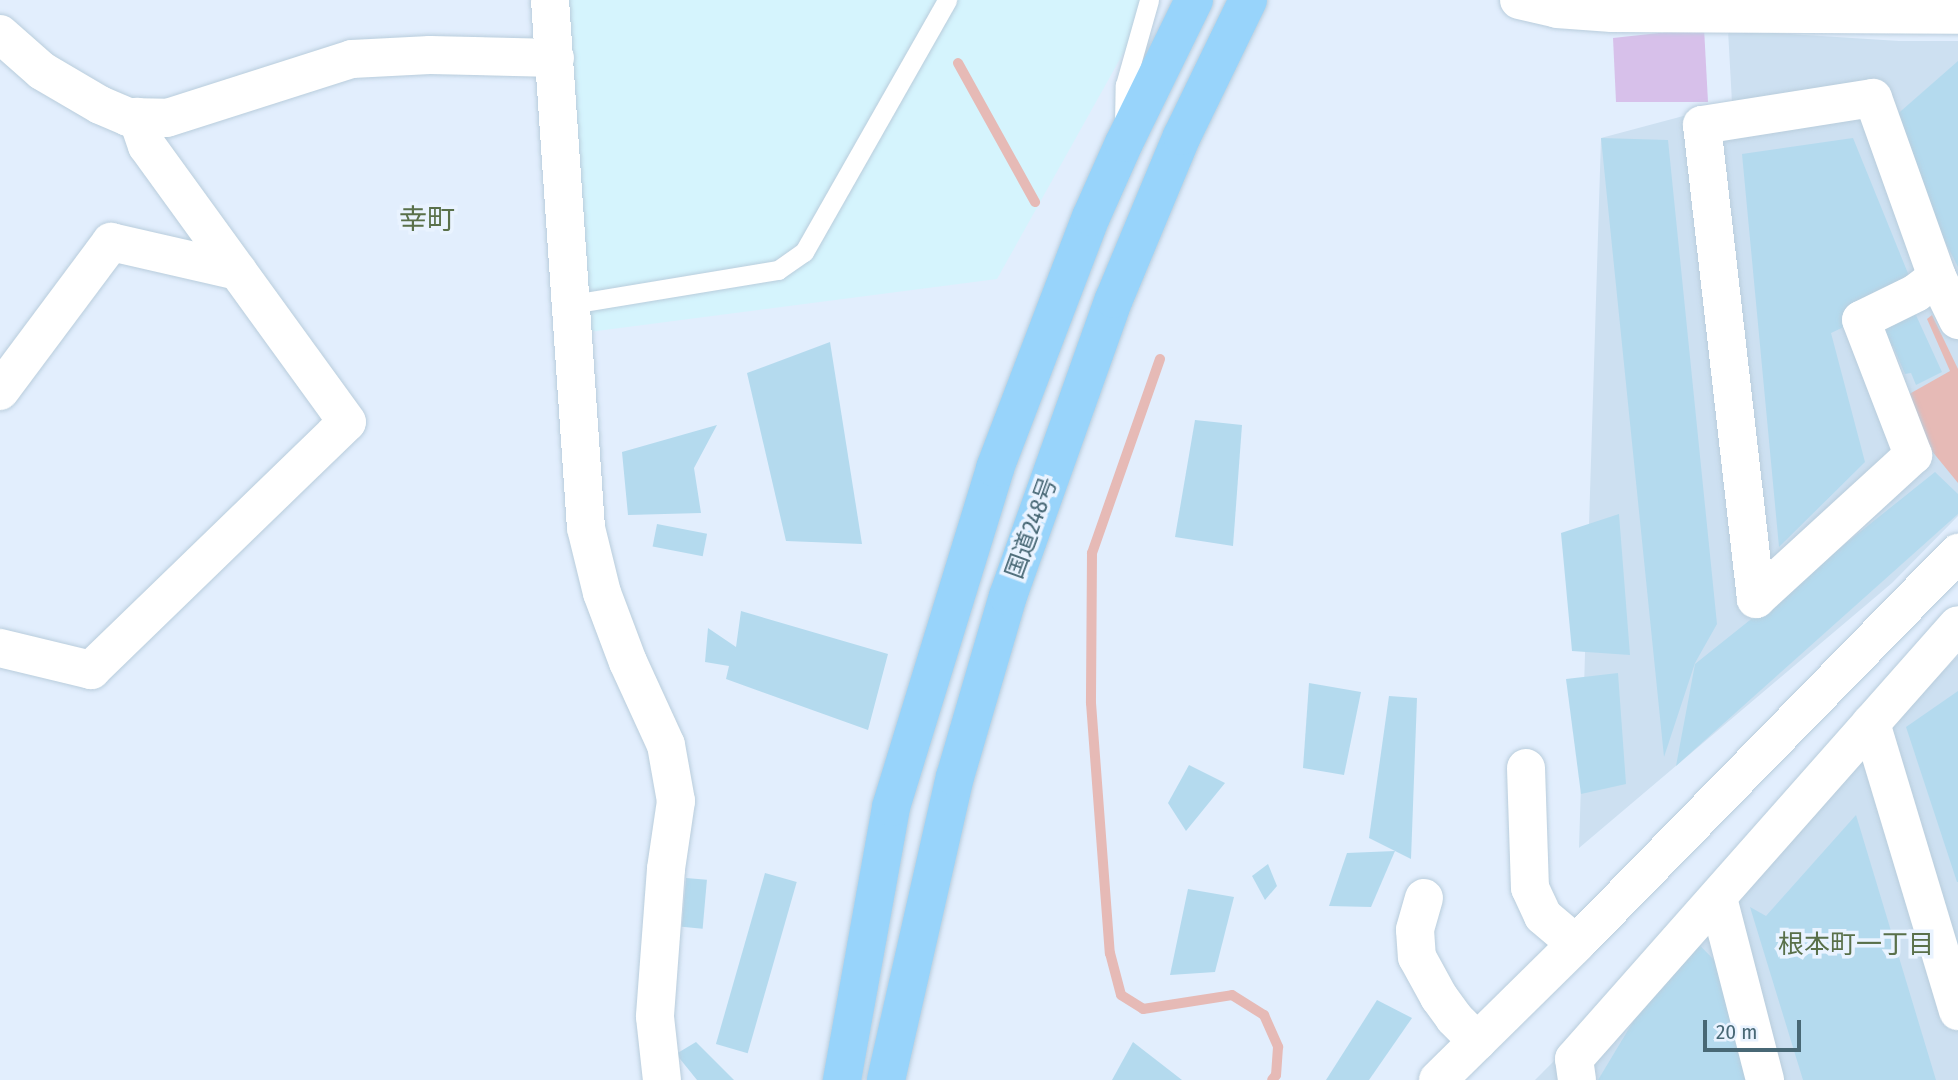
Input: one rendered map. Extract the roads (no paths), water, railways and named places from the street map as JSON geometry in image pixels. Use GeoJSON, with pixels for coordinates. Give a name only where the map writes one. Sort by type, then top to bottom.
{"type":"FeatureCollection","features":[{"type":"Feature","properties":{"kind":"highway"},"geometry":{"type":"LineString","coordinates":[[842,1080],[891,807],[995,468],[1047,327],[1124,143],[1194,0]]}},
{"type":"Feature","properties":{"kind":"highway","name":"国道248号"},"geometry":{"type":"LineString","coordinates":[[886,1080],[955,777],[1008,596],[1114,299],[1182,136],[1248,0]]}},
{"type":"Feature","properties":{"kind":"street"},"geometry":{"type":"LineString","coordinates":[[550,0],[586,528],[602,593],[628,662],[666,745],[676,801],[666,869],[655,1017],[662,1080]]}},
{"type":"Feature","properties":{"kind":"street"},"geometry":{"type":"LineString","coordinates":[[1519,0],[1556,9],[1610,6],[1958,15]]}},
{"type":"Feature","properties":{"kind":"street"},"geometry":{"type":"LineString","coordinates":[[0,34],[42,71],[100,106],[128,117],[167,118],[352,59],[430,55],[555,58]]}},
{"type":"Feature","properties":{"kind":"street"},"geometry":{"type":"LineString","coordinates":[[1937,277],[1916,293],[1861,320],[1913,455],[1756,599],[1702,125],[1873,98],[1937,277],[1958,320]]}},
{"type":"Feature","properties":{"kind":"street"},"geometry":{"type":"LineString","coordinates":[[0,648],[91,670],[347,422],[147,146],[137,117]]}},
{"type":"Feature","properties":{"kind":"street"},"geometry":{"type":"LineString","coordinates":[[0,391],[111,242],[238,271]]}},
{"type":"Feature","properties":{"kind":"street"},"geometry":{"type":"LineString","coordinates":[[1438,1080],[1576,944],[1958,553]]}},
{"type":"Feature","properties":{"kind":"street"},"geometry":{"type":"LineString","coordinates":[[1577,1080],[1574,1059],[1958,625]]}},
{"type":"Feature","properties":{"kind":"street"},"geometry":{"type":"LineString","coordinates":[[1871,723],[1958,1011]]}},
{"type":"Feature","properties":{"kind":"street"},"geometry":{"type":"LineString","coordinates":[[1525,768],[1530,888],[1543,916],[1576,944]]}},
{"type":"Feature","properties":{"kind":"street"},"geometry":{"type":"LineString","coordinates":[[1424,898],[1415,930],[1418,957],[1439,997],[1478,1041]]}},
{"type":"Feature","properties":{"kind":"street"},"geometry":{"type":"LineString","coordinates":[[1718,898],[1765,1080]]}},
{"type":"Feature","properties":{"kind":"lane"},"geometry":{"type":"LineString","coordinates":[[572,304],[778,270],[804,252],[947,0]]}},
{"type":"Feature","properties":{"kind":"lane"},"geometry":{"type":"LineString","coordinates":[[1124,143],[1125,85],[1149,0]]}},
{"type":"Feature","properties":{"kind":"waterway"},"geometry":{"type":"LineString","coordinates":[[958,63],[1035,202]]}},
{"type":"Feature","properties":{"kind":"waterway"},"geometry":{"type":"LineString","coordinates":[[1160,359],[1092,553],[1091,703],[1110,953],[1121,995],[1143,1009],[1232,995],[1264,1015],[1278,1047],[1276,1075],[1272,1080]]}},
{"type":"Feature","properties":{"kind":"district","name":"幸町"},"geometry":{"type":"Point","coordinates":[427,220]}},
{"type":"Feature","properties":{"kind":"district","name":"根本町一丁目"},"geometry":{"type":"Point","coordinates":[1856,945]}}]}
